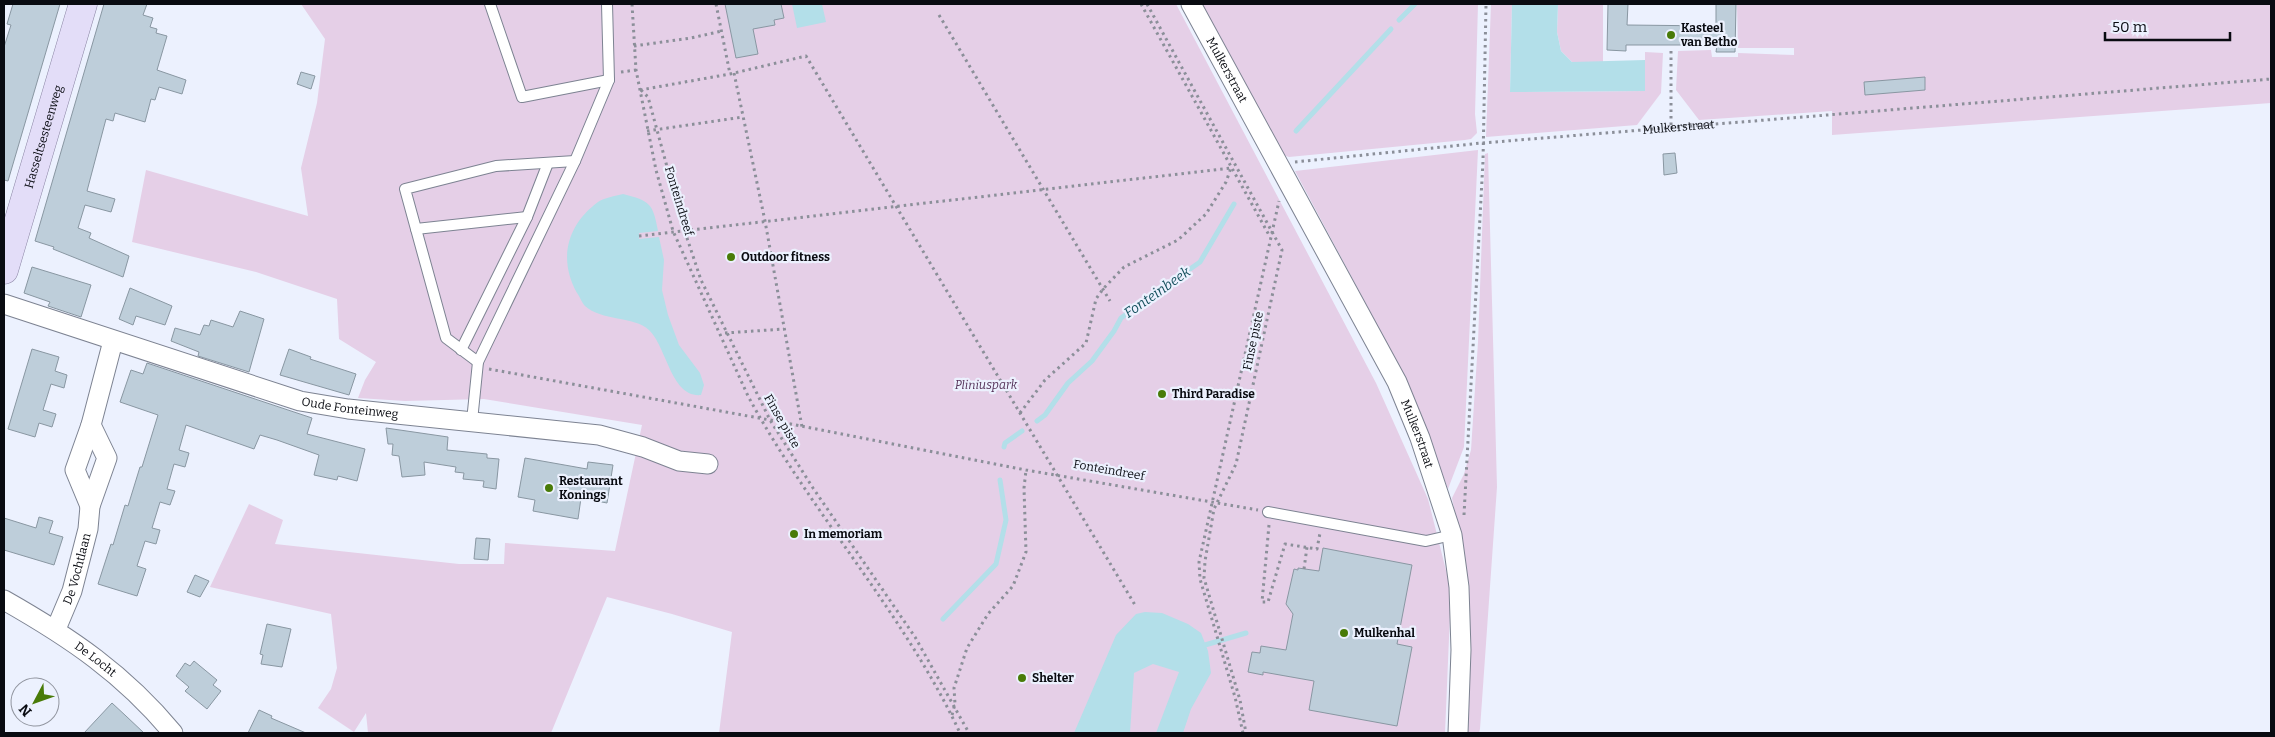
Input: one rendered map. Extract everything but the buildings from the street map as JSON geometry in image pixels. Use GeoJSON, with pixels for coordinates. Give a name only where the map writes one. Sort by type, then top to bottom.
{"type":"FeatureCollection","features":[{"type":"Feature","properties":{"kind":"main road","name":"Hasseltsesteenweg"},"geometry":{"type":"LineString","coordinates":[[4,270],[83,4]]}},
{"type":"Feature","properties":{"kind":"street","name":"Mulkerstraat"},"geometry":{"type":"LineString","coordinates":[[1190,4],[1397,382],[1420,438],[1452,535],[1459,587],[1461,641],[1458,733]]}},
{"type":"Feature","properties":{"kind":"street","name":"Oude Fonteinweg"},"geometry":{"type":"LineString","coordinates":[[4,304],[300,401],[348,409],[599,435],[643,447],[679,460],[708,464]]}},
{"type":"Feature","properties":{"kind":"street","name":"De Vochtlaan"},"geometry":{"type":"LineString","coordinates":[[90,506],[75,470],[91,425],[113,341]]}},
{"type":"Feature","properties":{"kind":"street","name":"De Vochtlaan"},"geometry":{"type":"LineString","coordinates":[[56,630],[72,591],[88,529],[90,506],[107,458],[91,425]]}},
{"type":"Feature","properties":{"kind":"street","name":"De Locht"},"geometry":{"type":"LineString","coordinates":[[4,600],[56,630],[102,662],[150,705],[173,733]]}},
{"type":"Feature","properties":{"kind":"lane"},"geometry":{"type":"LineString","coordinates":[[490,4],[522,97],[609,80]]}},
{"type":"Feature","properties":{"kind":"lane"},"geometry":{"type":"LineString","coordinates":[[472,421],[477,365],[575,161],[609,80],[607,4]]}},
{"type":"Feature","properties":{"kind":"lane"},"geometry":{"type":"LineString","coordinates":[[477,365],[446,338],[405,189],[496,166],[575,161]]}},
{"type":"Feature","properties":{"kind":"lane"},"geometry":{"type":"LineString","coordinates":[[462,350],[527,217],[548,163]]}},
{"type":"Feature","properties":{"kind":"lane"},"geometry":{"type":"LineString","coordinates":[[416,229],[527,217]]}},
{"type":"Feature","properties":{"kind":"lane"},"geometry":{"type":"LineString","coordinates":[[1269,512],[1426,541],[1452,535]]}},
{"type":"Feature","properties":{"kind":"path","name":"Fonteindreef"},"geometry":{"type":"LineString","coordinates":[[632,4],[636,70],[647,131],[673,232],[761,419],[831,529],[930,674],[960,733]]}},
{"type":"Feature","properties":{"kind":"path"},"geometry":{"type":"LineString","coordinates":[[716,4],[765,221],[802,427]]}},
{"type":"Feature","properties":{"kind":"path"},"geometry":{"type":"LineString","coordinates":[[1141,4],[1270,235]]}},
{"type":"Feature","properties":{"kind":"path","name":"Finse piste"},"geometry":{"type":"LineString","coordinates":[[1147,4],[1282,250],[1236,464],[1214,509],[1204,561],[1204,578],[1240,700],[1244,733]]}},
{"type":"Feature","properties":{"kind":"path"},"geometry":{"type":"LineString","coordinates":[[1452,535],[1464,525],[1483,162],[1486,4]]}},
{"type":"Feature","properties":{"kind":"path"},"geometry":{"type":"LineString","coordinates":[[939,14],[1046,190],[1110,301]]}},
{"type":"Feature","properties":{"kind":"path"},"geometry":{"type":"LineString","coordinates":[[634,46],[691,38],[722,31]]}},
{"type":"Feature","properties":{"kind":"path"},"geometry":{"type":"LineString","coordinates":[[1671,51],[1671,129]]}},
{"type":"Feature","properties":{"kind":"path"},"geometry":{"type":"LineString","coordinates":[[640,90],[732,74],[806,56],[1135,605]]}},
{"type":"Feature","properties":{"kind":"path","name":"Mulkerstraat"},"geometry":{"type":"LineString","coordinates":[[1281,171],[1482,143],[2271,79]]}},
{"type":"Feature","properties":{"kind":"path","name":"Finse piste"},"geometry":{"type":"LineString","coordinates":[[640,90],[648,97],[655,130],[701,280],[770,420],[813,488],[915,637],[955,704],[969,733]]}},
{"type":"Feature","properties":{"kind":"path"},"geometry":{"type":"LineString","coordinates":[[647,131],[743,117]]}},
{"type":"Feature","properties":{"kind":"path"},"geometry":{"type":"LineString","coordinates":[[639,236],[667,234],[684,229],[896,207],[1231,168]]}},
{"type":"Feature","properties":{"kind":"path"},"geometry":{"type":"LineString","coordinates":[[1020,413],[1045,380],[1086,343],[1096,299],[1103,289],[1124,267],[1178,240],[1206,214],[1226,182],[1231,168]]}},
{"type":"Feature","properties":{"kind":"path"},"geometry":{"type":"LineString","coordinates":[[1244,733],[1200,579],[1199,562],[1270,235],[1281,171]]}},
{"type":"Feature","properties":{"kind":"path"},"geometry":{"type":"LineString","coordinates":[[720,334],[784,329]]}},
{"type":"Feature","properties":{"kind":"path"},"geometry":{"type":"LineString","coordinates":[[477,365],[761,419]]}},
{"type":"Feature","properties":{"kind":"path","name":"Fonteindreef"},"geometry":{"type":"LineString","coordinates":[[761,419],[1026,470],[1269,512]]}},
{"type":"Feature","properties":{"kind":"path"},"geometry":{"type":"LineString","coordinates":[[952,716],[955,704],[954,688],[967,648],[988,614],[1013,586],[1026,552],[1024,488],[1026,470]]}},
{"type":"Feature","properties":{"kind":"path"},"geometry":{"type":"LineString","coordinates":[[1269,512],[1262,602],[1268,602],[1285,544],[1317,549],[1319,538]]}},
{"type":"Feature","properties":{"kind":"path"},"geometry":{"type":"LineString","coordinates":[[1304,569],[1307,547]]}},
{"type":"Feature","properties":{"kind":"green space","name":"Pliniuspark"},"geometry":{"type":"Polygon","coordinates":[[[301,4],[1176,4],[1376,383],[1428,499],[1451,590],[1445,733],[719,733],[732,632],[607,597],[551,733],[368,733],[366,713],[354,732],[318,708],[331,689],[337,668],[331,614],[210,587],[249,504],[283,520],[275,544],[459,564],[504,564],[505,543],[615,551],[642,425],[484,399],[405,401],[358,398],[365,380],[376,362],[339,339],[337,299],[256,272],[132,242],[146,170],[308,216],[301,168],[317,103],[325,39],[301,4]]]}},
{"type":"Feature","properties":{"kind":"green space"},"geometry":{"type":"Polygon","coordinates":[[[1201,4],[1478,4],[1475,114],[1477,133],[1471,139],[1465,140],[1289,157],[1283,155],[1201,4]]]}},
{"type":"Feature","properties":{"kind":"green space"},"geometry":{"type":"Polygon","coordinates":[[[1491,4],[1512,4],[1510,92],[1645,91],[1645,52],[1663,53],[1661,93],[1637,125],[1486,137],[1491,4]]]}},
{"type":"Feature","properties":{"kind":"green space"},"geometry":{"type":"Polygon","coordinates":[[[1558,4],[1603,4],[1603,62],[1572,62],[1561,51],[1557,32],[1558,4]]]}},
{"type":"Feature","properties":{"kind":"green space"},"geometry":{"type":"Polygon","coordinates":[[[1737,4],[2271,4],[2271,103],[1832,135],[1832,111],[1699,120],[1676,90],[1678,51],[1711,50],[1712,57],[1738,57],[1738,53],[1794,55],[1794,48],[1738,48],[1737,4]]]}},
{"type":"Feature","properties":{"kind":"green space"},"geometry":{"type":"Polygon","coordinates":[[[1478,150],[1464,447],[1448,489],[1405,377],[1295,171],[1478,150]]]}},
{"type":"Feature","properties":{"kind":"green space"},"geometry":{"type":"Polygon","coordinates":[[[1488,153],[1497,487],[1480,729],[1479,733],[1468,733],[1470,640],[1465,565],[1452,498],[1464,474],[1471,450],[1478,342],[1485,154],[1488,153]]]}},
{"type":"Feature","properties":{"kind":"water"},"geometry":{"type":"Polygon","coordinates":[[[792,4],[822,4],[826,22],[797,28],[792,4]]]}},
{"type":"Feature","properties":{"kind":"water"},"geometry":{"type":"Polygon","coordinates":[[[1512,4],[1558,4],[1557,32],[1561,51],[1572,62],[1645,60],[1645,91],[1510,92],[1512,4]]]}},
{"type":"Feature","properties":{"kind":"water"},"geometry":{"type":"Polygon","coordinates":[[[623,194],[645,201],[654,214],[658,231],[639,233],[639,239],[659,237],[664,260],[662,290],[668,315],[679,345],[700,373],[704,385],[701,395],[691,394],[676,380],[661,348],[649,330],[635,322],[592,311],[585,306],[571,280],[567,255],[569,243],[579,221],[598,202],[623,194]]]}},
{"type":"Feature","properties":{"kind":"water"},"geometry":{"type":"Polygon","coordinates":[[[1145,612],[1162,613],[1188,624],[1201,633],[1208,651],[1211,673],[1191,709],[1183,733],[1156,733],[1179,672],[1153,664],[1134,673],[1130,733],[1074,733],[1116,635],[1136,614],[1145,612]]]}},
{"type":"Feature","properties":{"kind":"waterway","name":"Fonteinbeek"},"geometry":{"type":"LineString","coordinates":[[1399,20],[1415,4]]}},
{"type":"Feature","properties":{"kind":"waterway","name":"Fonteinbeek"},"geometry":{"type":"LineString","coordinates":[[1296,131],[1391,29]]}},
{"type":"Feature","properties":{"kind":"waterway","name":"Fonteinbeek"},"geometry":{"type":"LineString","coordinates":[[1037,421],[1045,415],[1068,383],[1092,361],[1121,318],[1200,262],[1234,204]]}},
{"type":"Feature","properties":{"kind":"waterway","name":"Fonteinbeek"},"geometry":{"type":"LineString","coordinates":[[1004,447],[1005,443],[1022,431]]}},
{"type":"Feature","properties":{"kind":"waterway","name":"Fonteinbeek"},"geometry":{"type":"LineString","coordinates":[[943,619],[996,564],[1006,520],[1000,480]]}},
{"type":"Feature","properties":{"kind":"waterway"},"geometry":{"type":"LineString","coordinates":[[1205,645],[1246,633]]}},
{"type":"Feature","properties":{"kind":"place","name":"Kasteel van Betho"},"geometry":{"type":"Point","coordinates":[1671,35]}},
{"type":"Feature","properties":{"kind":"place","name":"Outdoor fitness"},"geometry":{"type":"Point","coordinates":[731,257]}},
{"type":"Feature","properties":{"kind":"place","name":"Third Paradise"},"geometry":{"type":"Point","coordinates":[1162,394]}},
{"type":"Feature","properties":{"kind":"place","name":"Restaurant Konings"},"geometry":{"type":"Point","coordinates":[549,488]}},
{"type":"Feature","properties":{"kind":"place","name":"In memoriam"},"geometry":{"type":"Point","coordinates":[794,534]}},
{"type":"Feature","properties":{"kind":"place","name":"Mulkenhal"},"geometry":{"type":"Point","coordinates":[1344,633]}},
{"type":"Feature","properties":{"kind":"place","name":"Shelter"},"geometry":{"type":"Point","coordinates":[1022,678]}}]}
